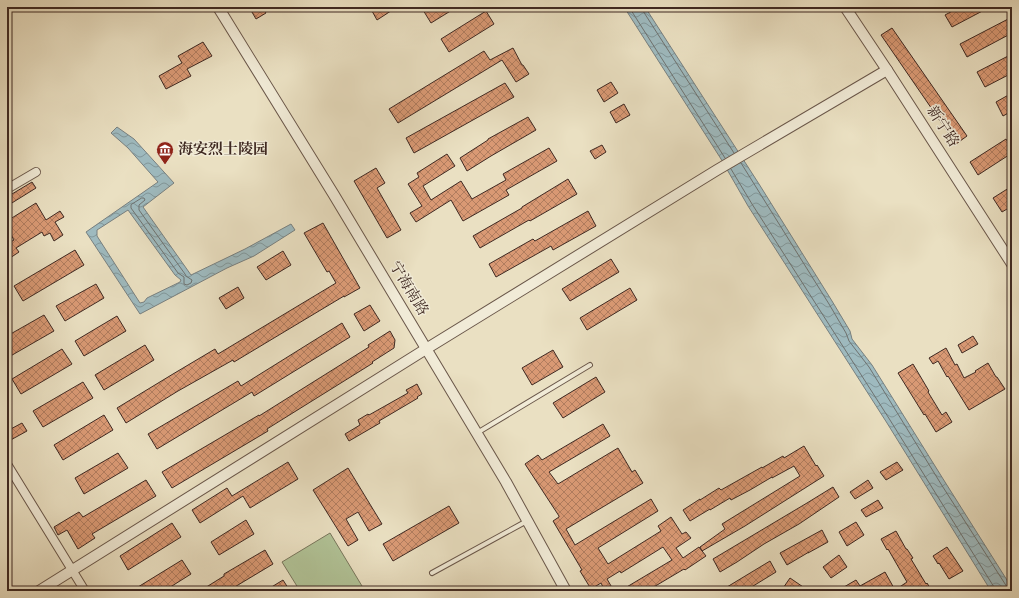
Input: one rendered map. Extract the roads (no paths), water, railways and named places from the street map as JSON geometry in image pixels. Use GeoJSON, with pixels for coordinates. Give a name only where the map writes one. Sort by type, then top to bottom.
{"type":"FeatureCollection","features":[{"type":"Feature","properties":{"kind":"street","name":"宁海南路"},"geometry":{"type":"LineString","coordinates":[[218,7],[334,195],[477,433],[528,521],[566,591]]}},
{"type":"Feature","properties":{"kind":"street","name":"新宁路"},"geometry":{"type":"LineString","coordinates":[[847,8],[1012,264]]}},
{"type":"Feature","properties":{"kind":"street"},"geometry":{"type":"LineString","coordinates":[[39,591],[426,349],[720,168],[887,70]]}},
{"type":"Feature","properties":{"kind":"street"},"geometry":{"type":"LineString","coordinates":[[7,189],[36,172]]}},
{"type":"Feature","properties":{"kind":"street"},"geometry":{"type":"LineString","coordinates":[[7,464],[85,591]]}},
{"type":"Feature","properties":{"kind":"lane"},"geometry":{"type":"LineString","coordinates":[[477,433],[590,365]]}},
{"type":"Feature","properties":{"kind":"lane"},"geometry":{"type":"LineString","coordinates":[[432,573],[528,521]]}},
{"type":"Feature","properties":{"kind":"water"},"geometry":{"type":"Polygon","coordinates":[[[624,7],[645,7],[759,184],[850,331],[852,339],[872,365],[1012,588],[1012,591],[991,591],[887,423],[748,206],[721,159],[624,7]]]}},
{"type":"Feature","properties":{"kind":"water"},"geometry":{"type":"Polygon","coordinates":[[[117,127],[134,139],[174,183],[143,207],[191,275],[245,249],[291,224],[295,230],[254,256],[227,268],[140,314],[86,232],[158,182],[128,148],[111,133],[117,127]],[[128,210],[97,230],[97,236],[140,303],[180,282],[181,280],[175,275],[128,210]]]}},
{"type":"Feature","properties":{"kind":"place","name":"海安烈士陵园"},"geometry":{"type":"Point","coordinates":[165,165]}}]}
